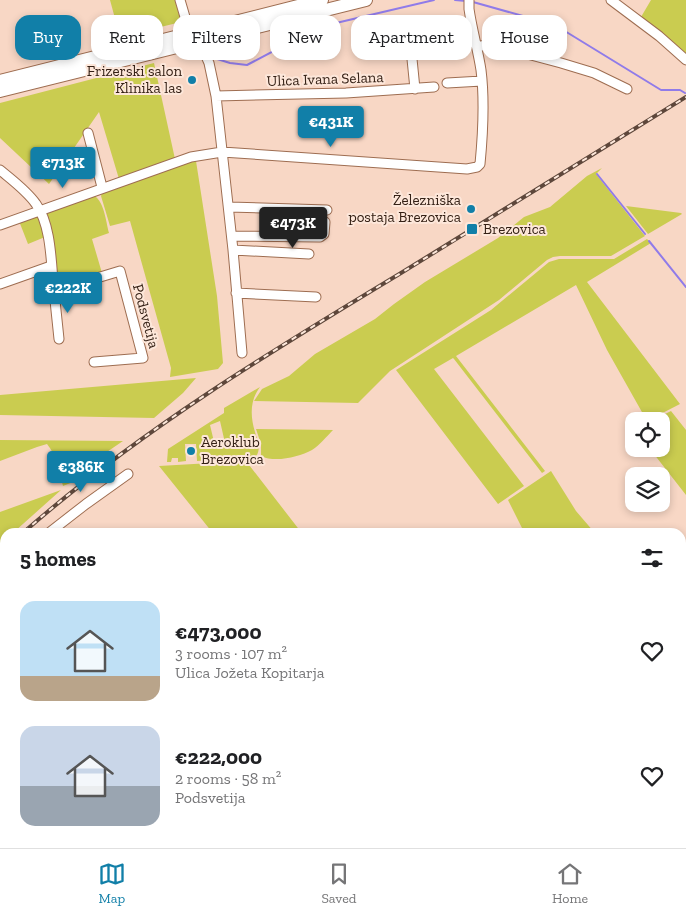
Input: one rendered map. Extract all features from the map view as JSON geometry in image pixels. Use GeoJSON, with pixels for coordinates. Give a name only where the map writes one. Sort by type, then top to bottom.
{"type":"FeatureCollection","features":[{"type":"Feature","properties":{"kind":"highway"},"geometry":{"type":"LineString","coordinates":[[0,80],[322,0]]}},
{"type":"Feature","properties":{"kind":"highway"},"geometry":{"type":"LineString","coordinates":[[0,91],[366,0]]}},
{"type":"Feature","properties":{"kind":"street"},"geometry":{"type":"LineString","coordinates":[[180,0],[184,15]]}},
{"type":"Feature","properties":{"kind":"street"},"geometry":{"type":"LineString","coordinates":[[611,0],[659,36],[686,60]]}},
{"type":"Feature","properties":{"kind":"street"},"geometry":{"type":"LineString","coordinates":[[0,225],[102,187],[191,157],[222,152],[474,169],[480,164],[482,82],[469,2]]}},
{"type":"Feature","properties":{"kind":"street"},"geometry":{"type":"LineString","coordinates":[[415,89],[411,49],[476,44],[490,44],[562,63],[594,73],[627,89]]}},
{"type":"Feature","properties":{"kind":"street"},"geometry":{"type":"LineString","coordinates":[[208,60],[216,96],[234,250],[242,353]]}},
{"type":"Feature","properties":{"kind":"street"},"geometry":{"type":"LineString","coordinates":[[447,83],[482,82]]}},
{"type":"Feature","properties":{"kind":"street","name":"Ulica Ivana Selana"},"geometry":{"type":"LineString","coordinates":[[216,96],[346,93],[434,87]]}},
{"type":"Feature","properties":{"kind":"street"},"geometry":{"type":"LineString","coordinates":[[88,133],[102,187]]}},
{"type":"Feature","properties":{"kind":"street"},"geometry":{"type":"LineString","coordinates":[[0,170],[32,199],[40,210],[46,232],[59,339]]}},
{"type":"Feature","properties":{"kind":"street"},"geometry":{"type":"LineString","coordinates":[[228,207],[326,210]]}},
{"type":"Feature","properties":{"kind":"street"},"geometry":{"type":"LineString","coordinates":[[232,236],[314,238],[324,234],[325,222]]}},
{"type":"Feature","properties":{"kind":"street"},"geometry":{"type":"LineString","coordinates":[[234,250],[309,254]]}},
{"type":"Feature","properties":{"kind":"street"},"geometry":{"type":"LineString","coordinates":[[0,284],[51,266]]}},
{"type":"Feature","properties":{"kind":"street","name":"Podsvetija"},"geometry":{"type":"LineString","coordinates":[[54,291],[120,271],[143,358],[94,362]]}},
{"type":"Feature","properties":{"kind":"street"},"geometry":{"type":"LineString","coordinates":[[236,293],[316,297]]}},
{"type":"Feature","properties":{"kind":"street"},"geometry":{"type":"LineString","coordinates":[[55,528],[128,474]]}},
{"type":"Feature","properties":{"kind":"shaded area"},"geometry":{"type":"Polygon","coordinates":[[[110,0],[175,0],[179,15],[173,15],[173,24],[163,26],[163,15],[114,15],[110,0]]]}},
{"type":"Feature","properties":{"kind":"shaded area"},"geometry":{"type":"Polygon","coordinates":[[[651,0],[686,0],[686,58],[641,17],[651,0]]]}},
{"type":"Feature","properties":{"kind":"shaded area"},"geometry":{"type":"Polygon","coordinates":[[[154,63],[175,159],[119,179],[99,112],[49,184],[0,138],[0,103],[154,63]]]}},
{"type":"Feature","properties":{"kind":"shaded area"},"geometry":{"type":"Polygon","coordinates":[[[191,161],[196,161],[217,296],[223,363],[218,369],[170,377],[171,368],[130,221],[110,226],[101,196],[102,193],[191,161]]]}},
{"type":"Feature","properties":{"kind":"shaded area"},"geometry":{"type":"Polygon","coordinates":[[[602,168],[596,174],[645,236],[611,256],[560,256],[547,260],[499,300],[390,371],[358,403],[254,401],[262,389],[289,376],[315,354],[375,319],[425,282],[498,238],[524,217],[550,207],[587,176],[602,168]]]}},
{"type":"Feature","properties":{"kind":"shaded area"},"geometry":{"type":"Polygon","coordinates":[[[92,195],[102,205],[109,233],[92,239],[102,273],[56,289],[45,211],[92,195]]]}},
{"type":"Feature","properties":{"kind":"shaded area"},"geometry":{"type":"Polygon","coordinates":[[[626,206],[681,213],[682,214],[648,234],[626,206]]]}},
{"type":"Feature","properties":{"kind":"shaded area"},"geometry":{"type":"Polygon","coordinates":[[[38,215],[45,237],[28,244],[19,221],[38,215]]]}},
{"type":"Feature","properties":{"kind":"shaded area"},"geometry":{"type":"Polygon","coordinates":[[[647,239],[651,243],[587,282],[680,404],[664,412],[642,412],[607,350],[576,285],[456,356],[545,471],[542,473],[453,358],[434,369],[524,486],[498,504],[396,370],[491,310],[549,262],[559,259],[614,259],[647,239]]]}},
{"type":"Feature","properties":{"kind":"shaded area"},"geometry":{"type":"Polygon","coordinates":[[[196,378],[183,393],[154,418],[0,415],[0,395],[196,378]]]}},
{"type":"Feature","properties":{"kind":"shaded area"},"geometry":{"type":"Polygon","coordinates":[[[260,387],[254,397],[252,408],[252,420],[259,446],[257,455],[253,458],[197,461],[196,444],[185,444],[186,461],[178,462],[178,458],[172,458],[171,462],[167,462],[168,449],[224,413],[224,408],[260,387]],[[220,421],[210,425],[215,446],[225,443],[220,421]]]}},
{"type":"Feature","properties":{"kind":"shaded area"},"geometry":{"type":"Polygon","coordinates":[[[671,411],[686,430],[686,495],[670,475],[670,467],[664,467],[656,457],[670,457],[669,412],[671,411]]]}},
{"type":"Feature","properties":{"kind":"shaded area"},"geometry":{"type":"Polygon","coordinates":[[[256,429],[333,430],[312,450],[294,457],[273,459],[261,456],[261,444],[256,429]]]}},
{"type":"Feature","properties":{"kind":"shaded area"},"geometry":{"type":"Polygon","coordinates":[[[0,440],[123,441],[95,460],[87,471],[73,455],[62,466],[73,475],[74,479],[73,482],[63,486],[59,469],[47,444],[0,461],[0,440]]]}},
{"type":"Feature","properties":{"kind":"shaded area"},"geometry":{"type":"Polygon","coordinates":[[[246,461],[298,528],[209,528],[159,466],[246,461]]]}},
{"type":"Feature","properties":{"kind":"shaded area"},"geometry":{"type":"Polygon","coordinates":[[[551,471],[576,511],[591,528],[522,528],[508,500],[551,471]]]}},
{"type":"Feature","properties":{"kind":"shaded area"},"geometry":{"type":"Polygon","coordinates":[[[61,490],[18,528],[0,528],[0,512],[61,490]]]}},
{"type":"Feature","properties":{"kind":"waterway"},"geometry":{"type":"LineString","coordinates":[[260,58],[319,27],[434,0]]}},
{"type":"Feature","properties":{"kind":"waterway"},"geometry":{"type":"LineString","coordinates":[[455,0],[466,1]]}},
{"type":"Feature","properties":{"kind":"waterway"},"geometry":{"type":"LineString","coordinates":[[473,2],[555,25],[661,90],[680,90],[685,93]]}},
{"type":"Feature","properties":{"kind":"waterway"},"geometry":{"type":"LineString","coordinates":[[220,60],[247,65],[256,60]]}},
{"type":"Feature","properties":{"kind":"waterway"},"geometry":{"type":"LineString","coordinates":[[597,174],[645,234]]}},
{"type":"Feature","properties":{"kind":"waterway"},"geometry":{"type":"LineString","coordinates":[[649,241],[686,287]]}},
{"type":"Feature","properties":{"kind":"railway"},"geometry":{"type":"LineString","coordinates":[[29,528],[113,460],[206,394],[686,97]]}},
{"type":"Feature","properties":{"kind":"place","name":"Frizerski salon Klinika las"},"geometry":{"type":"Point","coordinates":[192,80]}},
{"type":"Feature","properties":{"kind":"place","name":"Železniška postaja Brezovica"},"geometry":{"type":"Point","coordinates":[471,209]}},
{"type":"Feature","properties":{"kind":"place","name":"Brezovica"},"geometry":{"type":"Point","coordinates":[472,229]}},
{"type":"Feature","properties":{"kind":"place","name":"Aeroklub Brezovica"},"geometry":{"type":"Point","coordinates":[191,451]}}]}
